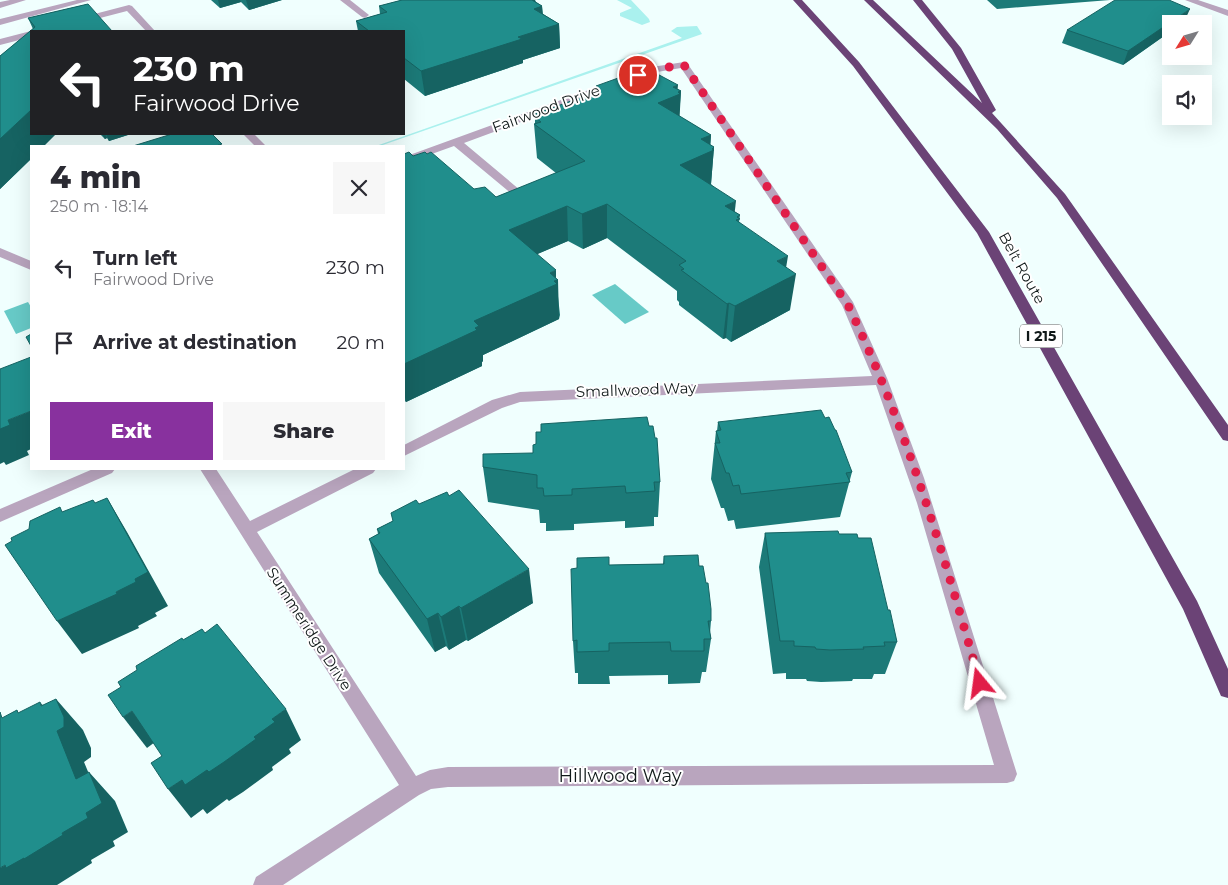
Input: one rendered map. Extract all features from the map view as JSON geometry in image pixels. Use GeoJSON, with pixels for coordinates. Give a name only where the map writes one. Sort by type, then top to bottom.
{"type":"FeatureCollection","features":[{"type":"Feature","properties":{"kind":"highway","name":"Belt Route"},"geometry":{"type":"LineString","coordinates":[[795,0],[809,12],[856,64],[983,232],[1191,606],[1228,690]]}},
{"type":"Feature","properties":{"kind":"highway"},"geometry":{"type":"LineString","coordinates":[[868,0],[1001,127],[1061,196],[1228,436]]}},
{"type":"Feature","properties":{"kind":"highway"},"geometry":{"type":"LineString","coordinates":[[917,0],[956,48],[1001,127]]}},
{"type":"Feature","properties":{"kind":"street"},"geometry":{"type":"LineString","coordinates":[[0,5],[22,0]]}},
{"type":"Feature","properties":{"kind":"street"},"geometry":{"type":"LineString","coordinates":[[0,22],[87,0]]}},
{"type":"Feature","properties":{"kind":"street"},"geometry":{"type":"LineString","coordinates":[[344,0],[365,15]]}},
{"type":"Feature","properties":{"kind":"street"},"geometry":{"type":"LineString","coordinates":[[1189,0],[1228,13]]}},
{"type":"Feature","properties":{"kind":"street"},"geometry":{"type":"LineString","coordinates":[[44,30],[129,8],[150,30]]}},
{"type":"Feature","properties":{"kind":"street"},"geometry":{"type":"LineString","coordinates":[[0,42],[30,34]]}},
{"type":"Feature","properties":{"kind":"street","name":"Fairwood Drive"},"geometry":{"type":"LineString","coordinates":[[405,161],[655,69],[684,65],[848,305],[880,380],[907,451],[954,591],[1007,774]]}},
{"type":"Feature","properties":{"kind":"street"},"geometry":{"type":"LineString","coordinates":[[249,135],[260,145]]}},
{"type":"Feature","properties":{"kind":"street"},"geometry":{"type":"LineString","coordinates":[[456,142],[534,207]]}},
{"type":"Feature","properties":{"kind":"street"},"geometry":{"type":"LineString","coordinates":[[0,252],[30,266]]}},
{"type":"Feature","properties":{"kind":"street","name":"Smallwood Way"},"geometry":{"type":"LineString","coordinates":[[405,450],[497,404],[526,396],[880,380]]}},
{"type":"Feature","properties":{"kind":"street"},"geometry":{"type":"LineString","coordinates":[[0,516],[105,470]]}},
{"type":"Feature","properties":{"kind":"street","name":"Summeridge Drive"},"geometry":{"type":"LineString","coordinates":[[209,470],[412,788]]}},
{"type":"Feature","properties":{"kind":"street"},"geometry":{"type":"LineString","coordinates":[[246,530],[366,470]]}},
{"type":"Feature","properties":{"kind":"street","name":"Hillwood Way"},"geometry":{"type":"LineString","coordinates":[[264,885],[412,788],[430,780],[448,777],[1007,774]]}},
{"type":"Feature","properties":{"kind":"shaded area"},"geometry":{"type":"Polygon","coordinates":[[[617,0],[631,0],[650,22],[642,25],[620,16],[620,13],[632,8],[617,0]]]}},
{"type":"Feature","properties":{"kind":"shaded area"},"geometry":{"type":"Polygon","coordinates":[[[697,26],[702,34],[379,145],[682,38],[671,31],[677,27],[697,26]]]}},
{"type":"Feature","properties":{"kind":"shaded area"},"geometry":{"type":"Polygon","coordinates":[[[615,284],[649,312],[625,324],[592,295],[615,284]]]}},
{"type":"Feature","properties":{"kind":"shaded area"},"geometry":{"type":"Polygon","coordinates":[[[28,302],[30,305],[30,328],[16,334],[4,311],[28,302]]]}},
{"type":"Feature","properties":{"kind":"building"},"geometry":{"type":"Polygon","coordinates":[[[402,0],[532,0],[542,6],[534,9],[559,24],[518,37],[522,39],[421,71],[405,59],[405,30],[368,30],[356,21],[387,12],[379,6],[402,0]]]}},
{"type":"Feature","properties":{"kind":"building"},"geometry":{"type":"Polygon","coordinates":[[[1115,0],[1169,0],[1190,9],[1181,15],[1162,15],[1162,28],[1128,51],[1067,30],[1115,0]]]}},
{"type":"Feature","properties":{"kind":"building"},"geometry":{"type":"Polygon","coordinates":[[[88,4],[111,30],[31,30],[35,27],[28,18],[88,4]]]}},
{"type":"Feature","properties":{"kind":"building"},"geometry":{"type":"Polygon","coordinates":[[[30,31],[30,111],[0,139],[0,56],[30,31]]]}},
{"type":"Feature","properties":{"kind":"building"},"geometry":{"type":"Polygon","coordinates":[[[646,68],[678,85],[673,87],[681,91],[678,92],[680,94],[658,103],[711,135],[701,139],[714,147],[712,149],[714,150],[680,165],[736,201],[725,206],[740,215],[737,217],[740,219],[736,220],[788,256],[777,261],[796,274],[735,306],[727,304],[681,270],[684,269],[679,265],[686,261],[607,204],[582,214],[567,206],[509,230],[556,270],[550,273],[558,280],[554,281],[557,284],[474,321],[479,326],[475,328],[477,330],[405,364],[405,154],[409,152],[413,156],[431,152],[474,189],[485,187],[496,197],[585,161],[534,124],[541,122],[535,117],[538,116],[535,114],[599,91],[596,89],[599,88],[596,86],[646,68]]]}},
{"type":"Feature","properties":{"kind":"building"},"geometry":{"type":"Polygon","coordinates":[[[169,135],[213,135],[222,144],[219,145],[136,145],[169,135]]]}},
{"type":"Feature","properties":{"kind":"building"},"geometry":{"type":"Polygon","coordinates":[[[30,335],[30,344],[26,337],[30,335]]]}},
{"type":"Feature","properties":{"kind":"building"},"geometry":{"type":"Polygon","coordinates":[[[30,357],[30,411],[8,420],[10,425],[0,429],[0,369],[30,357]]]}},
{"type":"Feature","properties":{"kind":"building"},"geometry":{"type":"Polygon","coordinates":[[[821,410],[825,418],[829,417],[836,430],[852,472],[846,473],[850,482],[741,494],[739,485],[733,486],[715,443],[720,443],[716,431],[721,430],[718,422],[821,410]]]}},
{"type":"Feature","properties":{"kind":"building"},"geometry":{"type":"Polygon","coordinates":[[[647,417],[649,426],[653,426],[655,438],[657,438],[660,482],[654,482],[655,491],[626,493],[625,486],[572,489],[572,495],[544,496],[543,488],[537,488],[537,475],[483,467],[483,454],[533,453],[533,445],[536,444],[536,432],[541,432],[541,424],[647,417]]]}},
{"type":"Feature","properties":{"kind":"building"},"geometry":{"type":"Polygon","coordinates":[[[459,490],[529,569],[461,608],[459,606],[441,617],[438,613],[427,619],[369,539],[380,533],[377,529],[393,521],[391,513],[416,500],[419,504],[447,492],[449,496],[459,490]]]}},
{"type":"Feature","properties":{"kind":"building"},"geometry":{"type":"Polygon","coordinates":[[[107,498],[148,572],[135,579],[136,582],[116,592],[117,594],[57,621],[5,545],[12,541],[11,538],[29,529],[30,521],[60,507],[62,512],[93,500],[95,503],[107,498]]]}},
{"type":"Feature","properties":{"kind":"building"},"geometry":{"type":"Polygon","coordinates":[[[838,531],[839,534],[857,534],[858,538],[871,538],[897,642],[884,642],[885,646],[863,647],[864,649],[830,650],[794,646],[794,641],[780,641],[765,533],[838,531]]]}},
{"type":"Feature","properties":{"kind":"building"},"geometry":{"type":"Polygon","coordinates":[[[698,555],[699,566],[703,566],[706,583],[708,583],[711,609],[711,621],[708,621],[711,639],[704,639],[704,651],[671,651],[670,642],[609,643],[609,651],[577,652],[577,640],[573,641],[571,569],[577,568],[577,558],[609,557],[609,565],[664,564],[664,556],[698,555]]]}},
{"type":"Feature","properties":{"kind":"building"},"geometry":{"type":"Polygon","coordinates":[[[217,624],[286,709],[272,719],[275,722],[254,737],[256,739],[224,762],[209,772],[207,770],[185,785],[182,780],[168,789],[151,763],[162,756],[132,711],[123,717],[108,695],[121,687],[118,682],[137,670],[136,666],[182,638],[183,640],[202,629],[205,633],[217,624]]]}},
{"type":"Feature","properties":{"kind":"building"},"geometry":{"type":"Polygon","coordinates":[[[56,699],[64,717],[64,727],[57,731],[76,779],[89,772],[102,803],[86,813],[88,818],[62,833],[63,835],[24,859],[6,868],[5,865],[0,868],[0,712],[2,718],[17,710],[18,713],[40,702],[41,706],[56,699]]]}},
{"type":"Feature","properties":{"kind":"route"},"geometry":{"type":"LineString","coordinates":[[638,75],[655,69],[684,65],[848,305],[868,348],[907,451],[954,591],[980,683]]}}]}
